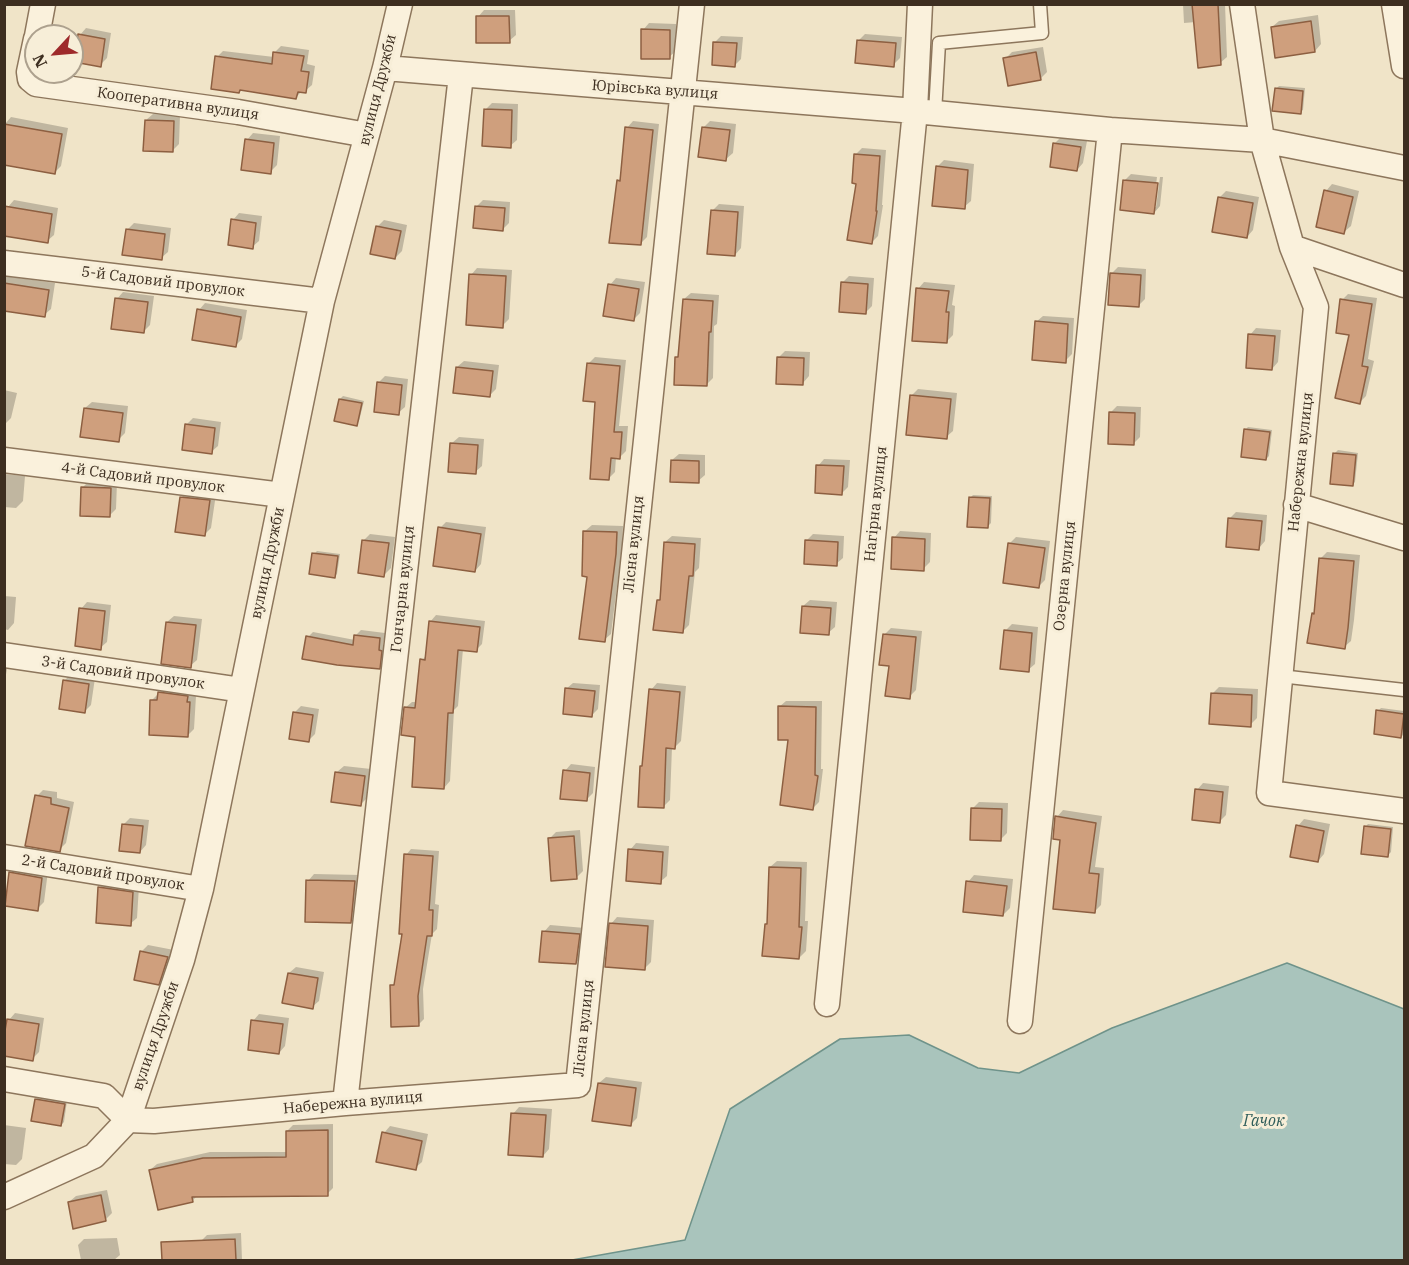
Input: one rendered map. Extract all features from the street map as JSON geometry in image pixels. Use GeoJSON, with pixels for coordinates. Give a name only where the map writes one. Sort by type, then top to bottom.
{"type":"FeatureCollection","features":[{"type":"Feature","properties":{"kind":"street","name":"Кооперативна вулиця"},"geometry":{"type":"LineString","coordinates":[[39,24],[43,4]]}},
{"type":"Feature","properties":{"kind":"street","name":"вулиця Дружби"},"geometry":{"type":"LineString","coordinates":[[128,1120],[182,960],[201,889],[321,302],[385,68],[400,4]]}},
{"type":"Feature","properties":{"kind":"street","name":"Лісна вулиця"},"geometry":{"type":"LineString","coordinates":[[578,1084],[692,4]]}},
{"type":"Feature","properties":{"kind":"street","name":"Нагірна вулиця"},"geometry":{"type":"LineString","coordinates":[[827,1004],[925,112],[920,4]]}},
{"type":"Feature","properties":{"kind":"street","name":"Набережна вулиця"},"geometry":{"type":"LineString","coordinates":[[1242,4],[1262,140],[1292,247],[1316,307],[1269,792],[1404,811]]}},
{"type":"Feature","properties":{"kind":"street"},"geometry":{"type":"LineString","coordinates":[[1394,4],[1404,66]]}},
{"type":"Feature","properties":{"kind":"street","name":"Юрівська вулиця"},"geometry":{"type":"LineString","coordinates":[[385,68],[925,112],[1110,130],[1262,140],[1404,168]]}},
{"type":"Feature","properties":{"kind":"street","name":"Гончарна вулиця"},"geometry":{"type":"LineString","coordinates":[[345,1103],[461,75]]}},
{"type":"Feature","properties":{"kind":"street","name":"Кооперативна вулиця"},"geometry":{"type":"LineString","coordinates":[[36,84],[238,112],[367,135]]}},
{"type":"Feature","properties":{"kind":"street","name":"Озерна вулиця"},"geometry":{"type":"LineString","coordinates":[[1020,1021],[1110,130]]}},
{"type":"Feature","properties":{"kind":"street"},"geometry":{"type":"LineString","coordinates":[[1292,247],[1404,285]]}},
{"type":"Feature","properties":{"kind":"street","name":"5-й Садовий провулок"},"geometry":{"type":"LineString","coordinates":[[4,262],[321,302]]}},
{"type":"Feature","properties":{"kind":"street","name":"4-й Садовий провулок"},"geometry":{"type":"LineString","coordinates":[[4,460],[282,495]]}},
{"type":"Feature","properties":{"kind":"street"},"geometry":{"type":"LineString","coordinates":[[1296,505],[1404,538]]}},
{"type":"Feature","properties":{"kind":"street","name":"3-й Садовий провулок"},"geometry":{"type":"LineString","coordinates":[[4,655],[242,690]]}},
{"type":"Feature","properties":{"kind":"street","name":"2-й Садовий провулок"},"geometry":{"type":"LineString","coordinates":[[4,857],[201,889]]}},
{"type":"Feature","properties":{"kind":"street"},"geometry":{"type":"LineString","coordinates":[[4,1079],[104,1096],[128,1120],[94,1156],[4,1197]]}},
{"type":"Feature","properties":{"kind":"street","name":"Набережна вулиця"},"geometry":{"type":"LineString","coordinates":[[128,1120],[154,1121],[578,1084]]}},
{"type":"Feature","properties":{"kind":"lane"},"geometry":{"type":"LineString","coordinates":[[925,112],[939,43],[1042,33],[1040,4]]}},
{"type":"Feature","properties":{"kind":"lane"},"geometry":{"type":"LineString","coordinates":[[1280,675],[1404,690]]}},
{"type":"Feature","properties":{"kind":"water","name":"Гачок"},"geometry":{"type":"Polygon","coordinates":[[[1287,963],[1404,1009],[1404,1260],[572,1260],[685,1240],[730,1109],[840,1039],[909,1035],[978,1068],[1019,1073],[1112,1028],[1287,963]]]}},
{"type":"Feature","properties":{"kind":"building"},"geometry":{"type":"Polygon","coordinates":[[[1192,4],[1218,4],[1221,65],[1198,68],[1192,4]]]}},
{"type":"Feature","properties":{"kind":"building"},"geometry":{"type":"Polygon","coordinates":[[[476,16],[509,16],[510,43],[476,43],[476,16]]]}},
{"type":"Feature","properties":{"kind":"building"},"geometry":{"type":"Polygon","coordinates":[[[1311,21],[1315,52],[1275,58],[1271,27],[1311,21]]]}},
{"type":"Feature","properties":{"kind":"building"},"geometry":{"type":"Polygon","coordinates":[[[641,29],[670,30],[670,59],[641,59],[641,29]]]}},
{"type":"Feature","properties":{"kind":"building"},"geometry":{"type":"Polygon","coordinates":[[[84,35],[105,39],[101,67],[84,64],[84,35]]]}},
{"type":"Feature","properties":{"kind":"building"},"geometry":{"type":"Polygon","coordinates":[[[857,40],[896,43],[894,67],[855,63],[857,40]]]}},
{"type":"Feature","properties":{"kind":"building"},"geometry":{"type":"Polygon","coordinates":[[[713,42],[737,43],[735,67],[712,65],[713,42]]]}},
{"type":"Feature","properties":{"kind":"building"},"geometry":{"type":"Polygon","coordinates":[[[273,52],[304,56],[301,71],[309,72],[306,93],[298,92],[296,99],[240,90],[239,93],[211,89],[215,56],[272,64],[273,52]]]}},
{"type":"Feature","properties":{"kind":"building"},"geometry":{"type":"Polygon","coordinates":[[[1036,52],[1041,80],[1008,86],[1003,58],[1036,52]]]}},
{"type":"Feature","properties":{"kind":"building"},"geometry":{"type":"Polygon","coordinates":[[[1275,88],[1303,91],[1301,114],[1272,111],[1275,88]]]}},
{"type":"Feature","properties":{"kind":"building"},"geometry":{"type":"Polygon","coordinates":[[[484,109],[512,110],[511,148],[482,146],[484,109]]]}},
{"type":"Feature","properties":{"kind":"building"},"geometry":{"type":"Polygon","coordinates":[[[145,120],[174,121],[173,152],[143,151],[145,120]]]}},
{"type":"Feature","properties":{"kind":"building"},"geometry":{"type":"Polygon","coordinates":[[[4,124],[62,134],[55,174],[4,165],[4,124]]]}},
{"type":"Feature","properties":{"kind":"building"},"geometry":{"type":"Polygon","coordinates":[[[625,127],[653,130],[641,245],[609,243],[617,180],[620,181],[625,127]]]}},
{"type":"Feature","properties":{"kind":"building"},"geometry":{"type":"Polygon","coordinates":[[[702,127],[730,130],[726,161],[698,157],[702,127]]]}},
{"type":"Feature","properties":{"kind":"building"},"geometry":{"type":"Polygon","coordinates":[[[245,139],[274,143],[271,174],[241,170],[245,139]]]}},
{"type":"Feature","properties":{"kind":"building"},"geometry":{"type":"Polygon","coordinates":[[[1053,143],[1081,147],[1077,171],[1050,167],[1053,143]]]}},
{"type":"Feature","properties":{"kind":"building"},"geometry":{"type":"Polygon","coordinates":[[[854,154],[880,156],[877,211],[872,244],[847,240],[856,184],[852,183],[854,154]]]}},
{"type":"Feature","properties":{"kind":"building"},"geometry":{"type":"Polygon","coordinates":[[[936,166],[968,170],[965,209],[932,206],[936,166]]]}},
{"type":"Feature","properties":{"kind":"building"},"geometry":{"type":"Polygon","coordinates":[[[1123,180],[1158,183],[1154,214],[1120,210],[1123,180]]]}},
{"type":"Feature","properties":{"kind":"building"},"geometry":{"type":"Polygon","coordinates":[[[1324,190],[1353,197],[1344,234],[1316,227],[1324,190]]]}},
{"type":"Feature","properties":{"kind":"building"},"geometry":{"type":"Polygon","coordinates":[[[1218,197],[1253,203],[1247,238],[1212,232],[1218,197]]]}},
{"type":"Feature","properties":{"kind":"building"},"geometry":{"type":"Polygon","coordinates":[[[4,206],[52,214],[48,243],[4,236],[4,206]]]}},
{"type":"Feature","properties":{"kind":"building"},"geometry":{"type":"Polygon","coordinates":[[[475,206],[505,208],[503,231],[473,228],[475,206]]]}},
{"type":"Feature","properties":{"kind":"building"},"geometry":{"type":"Polygon","coordinates":[[[711,210],[738,212],[735,256],[707,254],[711,210]]]}},
{"type":"Feature","properties":{"kind":"building"},"geometry":{"type":"Polygon","coordinates":[[[231,219],[256,223],[253,249],[228,245],[231,219]]]}},
{"type":"Feature","properties":{"kind":"building"},"geometry":{"type":"Polygon","coordinates":[[[376,226],[401,231],[395,259],[370,254],[376,226]]]}},
{"type":"Feature","properties":{"kind":"building"},"geometry":{"type":"Polygon","coordinates":[[[126,229],[165,234],[162,260],[122,255],[126,229]]]}},
{"type":"Feature","properties":{"kind":"building"},"geometry":{"type":"Polygon","coordinates":[[[1110,273],[1141,275],[1139,307],[1108,305],[1110,273]]]}},
{"type":"Feature","properties":{"kind":"building"},"geometry":{"type":"Polygon","coordinates":[[[469,274],[506,276],[503,328],[466,325],[469,274]]]}},
{"type":"Feature","properties":{"kind":"building"},"geometry":{"type":"Polygon","coordinates":[[[841,282],[868,284],[866,314],[839,312],[841,282]]]}},
{"type":"Feature","properties":{"kind":"building"},"geometry":{"type":"Polygon","coordinates":[[[4,283],[49,290],[45,317],[4,311],[4,283]]]}},
{"type":"Feature","properties":{"kind":"building"},"geometry":{"type":"Polygon","coordinates":[[[608,284],[639,289],[634,321],[603,316],[608,284]]]}},
{"type":"Feature","properties":{"kind":"building"},"geometry":{"type":"Polygon","coordinates":[[[916,288],[949,291],[946,312],[949,312],[947,343],[912,341],[916,288]]]}},
{"type":"Feature","properties":{"kind":"building"},"geometry":{"type":"Polygon","coordinates":[[[115,298],[148,302],[144,333],[111,329],[115,298]]]}},
{"type":"Feature","properties":{"kind":"building"},"geometry":{"type":"Polygon","coordinates":[[[683,299],[713,301],[711,332],[709,332],[707,386],[674,385],[675,357],[678,357],[683,299]]]}},
{"type":"Feature","properties":{"kind":"building"},"geometry":{"type":"Polygon","coordinates":[[[1340,299],[1372,304],[1362,366],[1368,367],[1360,404],[1335,398],[1349,335],[1336,333],[1340,299]]]}},
{"type":"Feature","properties":{"kind":"building"},"geometry":{"type":"Polygon","coordinates":[[[197,309],[241,317],[236,347],[192,340],[197,309]]]}},
{"type":"Feature","properties":{"kind":"building"},"geometry":{"type":"Polygon","coordinates":[[[1035,321],[1068,324],[1066,363],[1032,360],[1035,321]]]}},
{"type":"Feature","properties":{"kind":"building"},"geometry":{"type":"Polygon","coordinates":[[[1248,334],[1275,336],[1272,370],[1246,368],[1248,334]]]}},
{"type":"Feature","properties":{"kind":"building"},"geometry":{"type":"Polygon","coordinates":[[[777,357],[804,358],[803,385],[776,384],[777,357]]]}},
{"type":"Feature","properties":{"kind":"building"},"geometry":{"type":"Polygon","coordinates":[[[587,363],[620,366],[614,432],[622,432],[620,459],[611,458],[609,480],[590,479],[595,402],[583,401],[587,363]]]}},
{"type":"Feature","properties":{"kind":"building"},"geometry":{"type":"Polygon","coordinates":[[[456,367],[493,371],[490,397],[453,393],[456,367]]]}},
{"type":"Feature","properties":{"kind":"building"},"geometry":{"type":"Polygon","coordinates":[[[377,382],[402,385],[399,415],[374,412],[377,382]]]}},
{"type":"Feature","properties":{"kind":"building"},"geometry":{"type":"Polygon","coordinates":[[[910,395],[951,399],[947,439],[906,435],[910,395]]]}},
{"type":"Feature","properties":{"kind":"building"},"geometry":{"type":"Polygon","coordinates":[[[339,399],[362,403],[357,426],[334,421],[339,399]]]}},
{"type":"Feature","properties":{"kind":"building"},"geometry":{"type":"Polygon","coordinates":[[[84,408],[123,413],[119,442],[80,437],[84,408]]]}},
{"type":"Feature","properties":{"kind":"building"},"geometry":{"type":"Polygon","coordinates":[[[1109,412],[1135,413],[1134,445],[1108,444],[1109,412]]]}},
{"type":"Feature","properties":{"kind":"building"},"geometry":{"type":"Polygon","coordinates":[[[185,424],[215,428],[212,454],[182,450],[185,424]]]}},
{"type":"Feature","properties":{"kind":"building"},"geometry":{"type":"Polygon","coordinates":[[[1244,429],[1270,432],[1266,460],[1241,457],[1244,429]]]}},
{"type":"Feature","properties":{"kind":"building"},"geometry":{"type":"Polygon","coordinates":[[[450,443],[478,445],[476,474],[448,472],[450,443]]]}},
{"type":"Feature","properties":{"kind":"building"},"geometry":{"type":"Polygon","coordinates":[[[1333,453],[1356,455],[1353,486],[1330,484],[1333,453]]]}},
{"type":"Feature","properties":{"kind":"building"},"geometry":{"type":"Polygon","coordinates":[[[671,460],[699,461],[699,483],[670,482],[671,460]]]}},
{"type":"Feature","properties":{"kind":"building"},"geometry":{"type":"Polygon","coordinates":[[[816,465],[844,466],[842,495],[815,493],[816,465]]]}},
{"type":"Feature","properties":{"kind":"building"},"geometry":{"type":"Polygon","coordinates":[[[81,487],[111,488],[110,517],[80,516],[81,487]]]}},
{"type":"Feature","properties":{"kind":"building"},"geometry":{"type":"Polygon","coordinates":[[[180,497],[210,500],[205,536],[175,532],[180,497]]]}},
{"type":"Feature","properties":{"kind":"building"},"geometry":{"type":"Polygon","coordinates":[[[969,497],[990,498],[988,528],[967,527],[969,497]]]}},
{"type":"Feature","properties":{"kind":"building"},"geometry":{"type":"Polygon","coordinates":[[[1228,518],[1262,521],[1259,550],[1226,547],[1228,518]]]}},
{"type":"Feature","properties":{"kind":"building"},"geometry":{"type":"Polygon","coordinates":[[[438,527],[481,534],[475,572],[433,566],[438,527]]]}},
{"type":"Feature","properties":{"kind":"building"},"geometry":{"type":"Polygon","coordinates":[[[583,531],[617,532],[605,642],[579,639],[587,577],[582,576],[583,531]]]}},
{"type":"Feature","properties":{"kind":"building"},"geometry":{"type":"Polygon","coordinates":[[[892,537],[925,539],[924,571],[891,569],[892,537]]]}},
{"type":"Feature","properties":{"kind":"building"},"geometry":{"type":"Polygon","coordinates":[[[362,540],[389,543],[384,577],[358,573],[362,540]]]}},
{"type":"Feature","properties":{"kind":"building"},"geometry":{"type":"Polygon","coordinates":[[[805,540],[838,542],[837,566],[804,564],[805,540]]]}},
{"type":"Feature","properties":{"kind":"building"},"geometry":{"type":"Polygon","coordinates":[[[664,542],[695,544],[693,576],[689,576],[683,633],[653,630],[657,600],[660,600],[664,542]]]}},
{"type":"Feature","properties":{"kind":"building"},"geometry":{"type":"Polygon","coordinates":[[[1008,543],[1045,548],[1039,588],[1003,583],[1008,543]]]}},
{"type":"Feature","properties":{"kind":"building"},"geometry":{"type":"Polygon","coordinates":[[[312,553],[338,556],[335,578],[309,574],[312,553]]]}},
{"type":"Feature","properties":{"kind":"building"},"geometry":{"type":"Polygon","coordinates":[[[1319,558],[1354,561],[1345,649],[1307,643],[1312,613],[1314,614],[1319,558]]]}},
{"type":"Feature","properties":{"kind":"building"},"geometry":{"type":"Polygon","coordinates":[[[802,606],[831,608],[829,635],[800,633],[802,606]]]}},
{"type":"Feature","properties":{"kind":"building"},"geometry":{"type":"Polygon","coordinates":[[[79,608],[105,611],[101,650],[75,646],[79,608]]]}},
{"type":"Feature","properties":{"kind":"building"},"geometry":{"type":"Polygon","coordinates":[[[429,621],[480,627],[477,652],[458,650],[453,713],[448,713],[444,789],[412,787],[415,737],[401,735],[404,707],[415,708],[420,659],[425,660],[429,621]]]}},
{"type":"Feature","properties":{"kind":"building"},"geometry":{"type":"Polygon","coordinates":[[[166,622],[196,625],[191,668],[161,664],[166,622]]]}},
{"type":"Feature","properties":{"kind":"building"},"geometry":{"type":"Polygon","coordinates":[[[1004,630],[1032,633],[1029,672],[1000,669],[1004,630]]]}},
{"type":"Feature","properties":{"kind":"building"},"geometry":{"type":"Polygon","coordinates":[[[883,634],[916,637],[910,699],[885,696],[889,666],[879,665],[883,634]]]}},
{"type":"Feature","properties":{"kind":"building"},"geometry":{"type":"Polygon","coordinates":[[[354,635],[380,638],[379,650],[382,651],[380,669],[302,659],[306,636],[353,645],[354,635]]]}},
{"type":"Feature","properties":{"kind":"building"},"geometry":{"type":"Polygon","coordinates":[[[63,680],[89,684],[85,713],[59,709],[63,680]]]}},
{"type":"Feature","properties":{"kind":"building"},"geometry":{"type":"Polygon","coordinates":[[[565,688],[595,691],[592,717],[563,714],[565,688]]]}},
{"type":"Feature","properties":{"kind":"building"},"geometry":{"type":"Polygon","coordinates":[[[649,689],[680,692],[675,749],[666,748],[664,808],[638,807],[640,766],[642,766],[649,689]]]}},
{"type":"Feature","properties":{"kind":"building"},"geometry":{"type":"Polygon","coordinates":[[[158,692],[188,696],[187,702],[190,702],[188,737],[149,735],[150,700],[157,700],[158,692]]]}},
{"type":"Feature","properties":{"kind":"building"},"geometry":{"type":"Polygon","coordinates":[[[1211,693],[1252,695],[1251,727],[1209,724],[1211,693]]]}},
{"type":"Feature","properties":{"kind":"building"},"geometry":{"type":"Polygon","coordinates":[[[778,706],[816,707],[815,775],[818,776],[813,810],[780,805],[788,740],[778,740],[778,706]]]}},
{"type":"Feature","properties":{"kind":"building"},"geometry":{"type":"Polygon","coordinates":[[[1376,710],[1404,714],[1401,738],[1374,734],[1376,710]]]}},
{"type":"Feature","properties":{"kind":"building"},"geometry":{"type":"Polygon","coordinates":[[[293,712],[313,715],[309,742],[289,739],[293,712]]]}},
{"type":"Feature","properties":{"kind":"building"},"geometry":{"type":"Polygon","coordinates":[[[563,770],[590,773],[587,801],[560,799],[563,770]]]}},
{"type":"Feature","properties":{"kind":"building"},"geometry":{"type":"Polygon","coordinates":[[[335,772],[365,776],[361,806],[331,802],[335,772]]]}},
{"type":"Feature","properties":{"kind":"building"},"geometry":{"type":"Polygon","coordinates":[[[1195,789],[1223,792],[1220,823],[1192,820],[1195,789]]]}},
{"type":"Feature","properties":{"kind":"building"},"geometry":{"type":"Polygon","coordinates":[[[35,795],[51,798],[51,804],[69,808],[60,852],[25,846],[35,795]]]}},
{"type":"Feature","properties":{"kind":"building"},"geometry":{"type":"Polygon","coordinates":[[[971,808],[1002,809],[1001,841],[970,840],[971,808]]]}},
{"type":"Feature","properties":{"kind":"building"},"geometry":{"type":"Polygon","coordinates":[[[1055,816],[1096,823],[1089,873],[1099,874],[1095,913],[1053,909],[1060,840],[1053,839],[1055,816]]]}},
{"type":"Feature","properties":{"kind":"building"},"geometry":{"type":"Polygon","coordinates":[[[122,824],[143,826],[140,853],[119,851],[122,824]]]}},
{"type":"Feature","properties":{"kind":"building"},"geometry":{"type":"Polygon","coordinates":[[[1296,825],[1324,831],[1318,862],[1290,857],[1296,825]]]}},
{"type":"Feature","properties":{"kind":"building"},"geometry":{"type":"Polygon","coordinates":[[[1364,826],[1391,829],[1388,857],[1361,854],[1364,826]]]}},
{"type":"Feature","properties":{"kind":"building"},"geometry":{"type":"Polygon","coordinates":[[[574,836],[577,879],[551,881],[548,838],[574,836]]]}},
{"type":"Feature","properties":{"kind":"building"},"geometry":{"type":"Polygon","coordinates":[[[628,849],[663,852],[661,884],[626,881],[628,849]]]}},
{"type":"Feature","properties":{"kind":"building"},"geometry":{"type":"Polygon","coordinates":[[[404,854],[433,856],[429,910],[433,910],[432,936],[427,936],[418,996],[419,1026],[391,1027],[390,985],[394,985],[402,934],[399,934],[404,854]]]}},
{"type":"Feature","properties":{"kind":"building"},"geometry":{"type":"Polygon","coordinates":[[[769,867],[801,868],[799,927],[802,927],[799,959],[762,956],[765,924],[767,924],[769,867]]]}},
{"type":"Feature","properties":{"kind":"building"},"geometry":{"type":"Polygon","coordinates":[[[9,872],[42,878],[38,911],[5,906],[9,872]]]}},
{"type":"Feature","properties":{"kind":"building"},"geometry":{"type":"Polygon","coordinates":[[[306,880],[355,881],[351,923],[305,922],[306,880]]]}},
{"type":"Feature","properties":{"kind":"building"},"geometry":{"type":"Polygon","coordinates":[[[966,881],[1007,886],[1003,916],[963,912],[966,881]]]}},
{"type":"Feature","properties":{"kind":"building"},"geometry":{"type":"Polygon","coordinates":[[[98,887],[133,892],[131,926],[96,923],[98,887]]]}},
{"type":"Feature","properties":{"kind":"building"},"geometry":{"type":"Polygon","coordinates":[[[609,923],[648,926],[645,970],[605,967],[609,923]]]}},
{"type":"Feature","properties":{"kind":"building"},"geometry":{"type":"Polygon","coordinates":[[[542,931],[580,934],[576,964],[539,962],[542,931]]]}},
{"type":"Feature","properties":{"kind":"building"},"geometry":{"type":"Polygon","coordinates":[[[140,951],[168,957],[159,985],[134,980],[140,951]]]}},
{"type":"Feature","properties":{"kind":"building"},"geometry":{"type":"Polygon","coordinates":[[[288,973],[318,978],[313,1009],[282,1003],[288,973]]]}},
{"type":"Feature","properties":{"kind":"building"},"geometry":{"type":"Polygon","coordinates":[[[7,1019],[39,1024],[33,1061],[4,1056],[7,1019]]]}},
{"type":"Feature","properties":{"kind":"building"},"geometry":{"type":"Polygon","coordinates":[[[251,1020],[283,1024],[279,1054],[248,1050],[251,1020]]]}},
{"type":"Feature","properties":{"kind":"building"},"geometry":{"type":"Polygon","coordinates":[[[598,1083],[636,1088],[631,1126],[592,1121],[598,1083]]]}},
{"type":"Feature","properties":{"kind":"building"},"geometry":{"type":"Polygon","coordinates":[[[35,1099],[65,1104],[61,1126],[31,1121],[35,1099]]]}},
{"type":"Feature","properties":{"kind":"building"},"geometry":{"type":"Polygon","coordinates":[[[511,1113],[546,1115],[543,1157],[508,1155],[511,1113]]]}},
{"type":"Feature","properties":{"kind":"building"},"geometry":{"type":"Polygon","coordinates":[[[328,1130],[328,1196],[192,1197],[193,1202],[158,1210],[149,1170],[203,1158],[286,1157],[286,1131],[328,1130]]]}},
{"type":"Feature","properties":{"kind":"building"},"geometry":{"type":"Polygon","coordinates":[[[382,1132],[422,1141],[416,1170],[376,1162],[382,1132]]]}},
{"type":"Feature","properties":{"kind":"building"},"geometry":{"type":"Polygon","coordinates":[[[101,1195],[106,1221],[73,1229],[68,1202],[101,1195]]]}},
{"type":"Feature","properties":{"kind":"building"},"geometry":{"type":"Polygon","coordinates":[[[235,1239],[236,1260],[162,1260],[161,1242],[235,1239]]]}}]}
